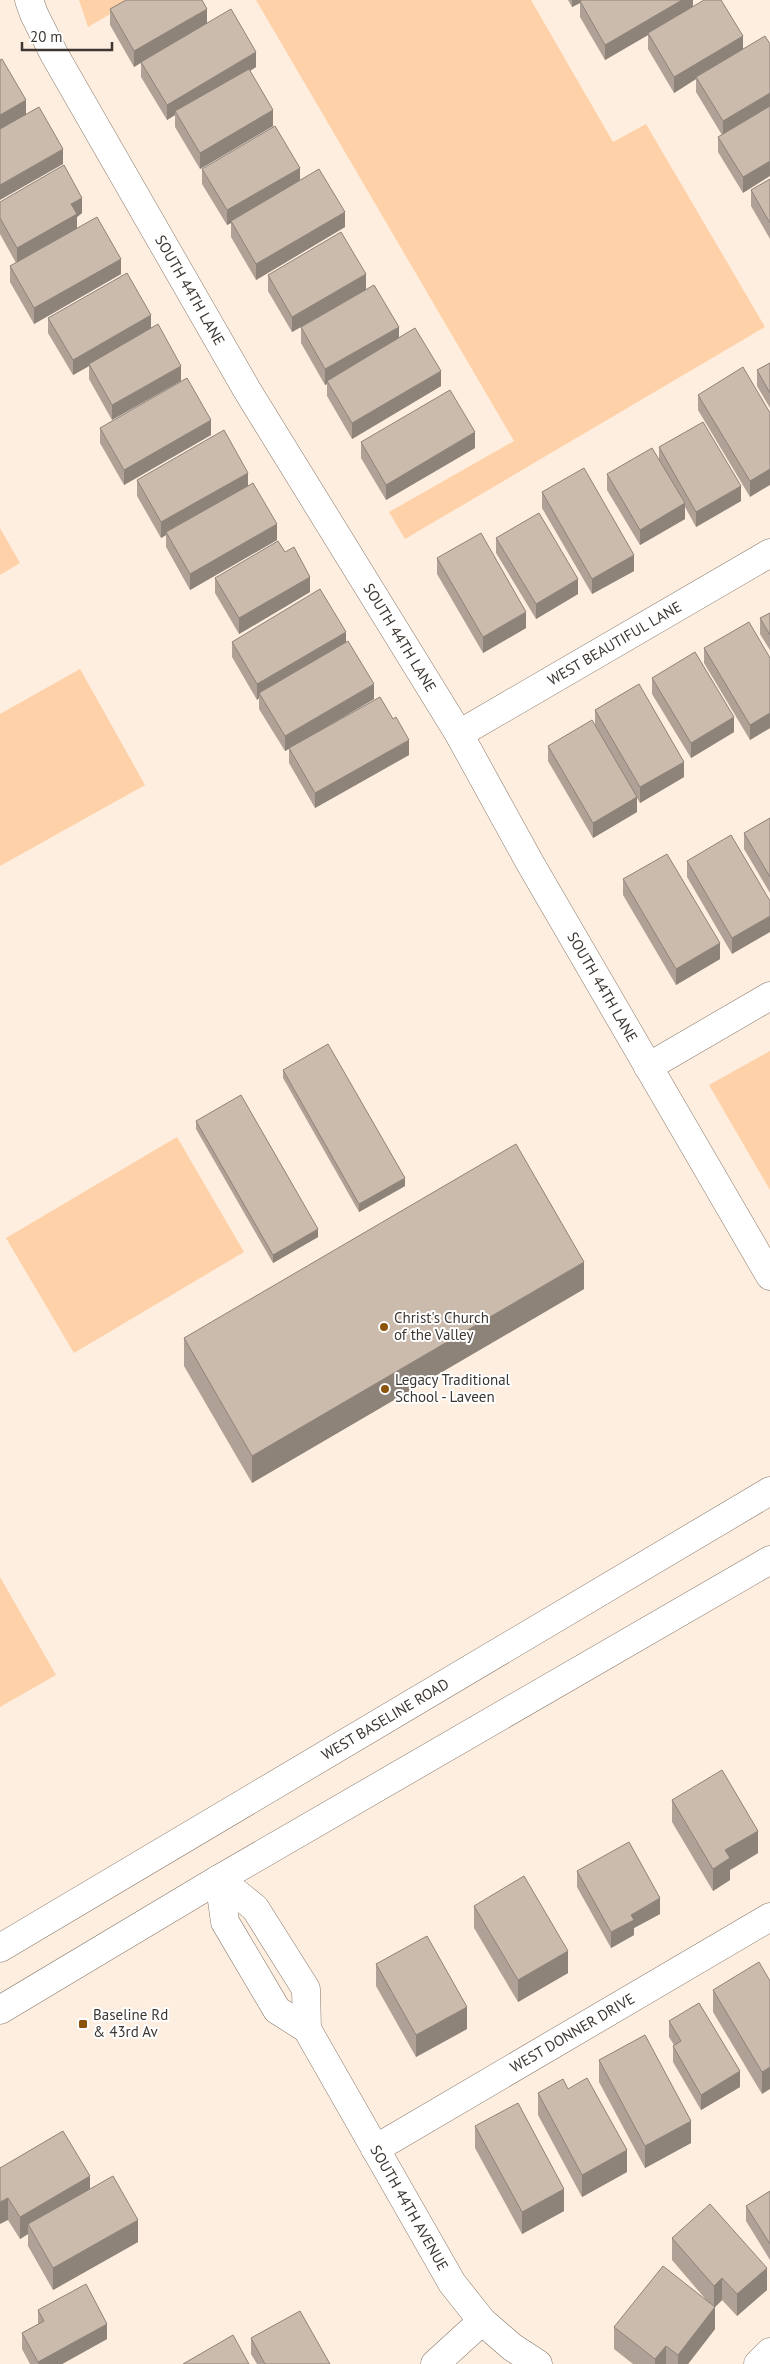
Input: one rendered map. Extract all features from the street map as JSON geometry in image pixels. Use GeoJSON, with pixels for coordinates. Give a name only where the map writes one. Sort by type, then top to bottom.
{"type":"FeatureCollection","features":[{"type":"Feature","properties":{"kind":"street","name":"SOUTH 44TH LANE"},"geometry":{"type":"LineString","coordinates":[[29,0],[54,54],[247,390],[459,734],[530,863],[770,1276]]}},
{"type":"Feature","properties":{"kind":"street","name":"WEST BEAUTIFUL LANE"},"geometry":{"type":"LineString","coordinates":[[459,734],[770,553]]}},
{"type":"Feature","properties":{"kind":"street"},"geometry":{"type":"LineString","coordinates":[[648,1067],[770,996]]}},
{"type":"Feature","properties":{"kind":"street","name":"WEST BASELINE ROAD"},"geometry":{"type":"LineString","coordinates":[[0,1948],[770,1491]]}},
{"type":"Feature","properties":{"kind":"street"},"geometry":{"type":"LineString","coordinates":[[0,2010],[219,1879],[770,1560]]}},
{"type":"Feature","properties":{"kind":"street","name":"SOUTH 44TH AVENUE"},"geometry":{"type":"LineString","coordinates":[[219,1879],[255,1908],[306,1989],[307,2029],[452,2283],[482,2321],[512,2347],[538,2364]]}},
{"type":"Feature","properties":{"kind":"street","name":"WEST DONNER DRIVE"},"geometry":{"type":"LineString","coordinates":[[375,2149],[770,1917]]}},
{"type":"Feature","properties":{"kind":"street"},"geometry":{"type":"LineString","coordinates":[[435,2364],[482,2321]]}},
{"type":"Feature","properties":{"kind":"street"},"geometry":{"type":"LineString","coordinates":[[758,2364],[770,2352]]}},
{"type":"Feature","properties":{"kind":"shaded area"},"geometry":{"type":"Polygon","coordinates":[[[79,0],[134,0],[88,27],[79,0]]]}},
{"type":"Feature","properties":{"kind":"shaded area"},"geometry":{"type":"Polygon","coordinates":[[[256,0],[531,0],[613,142],[646,124],[765,327],[405,539],[389,512],[514,441],[256,0]]]}},
{"type":"Feature","properties":{"kind":"shaded area"},"geometry":{"type":"Polygon","coordinates":[[[0,528],[20,563],[0,575],[0,528]]]}},
{"type":"Feature","properties":{"kind":"shaded area"},"geometry":{"type":"Polygon","coordinates":[[[80,669],[145,785],[0,866],[0,714],[80,669]]]}},
{"type":"Feature","properties":{"kind":"shaded area"},"geometry":{"type":"Polygon","coordinates":[[[770,1051],[770,1190],[709,1085],[770,1051]]]}},
{"type":"Feature","properties":{"kind":"shaded area"},"geometry":{"type":"Polygon","coordinates":[[[177,1137],[244,1252],[74,1353],[6,1238],[177,1137]]]}},
{"type":"Feature","properties":{"kind":"shaded area"},"geometry":{"type":"Polygon","coordinates":[[[0,1577],[56,1675],[0,1707],[0,1577]]]}},
{"type":"Feature","properties":{"kind":"building"},"geometry":{"type":"Polygon","coordinates":[[[126,0],[202,0],[207,9],[134,51],[110,9],[126,0]]]}},
{"type":"Feature","properties":{"kind":"building"},"geometry":{"type":"Polygon","coordinates":[[[682,0],[605,45],[580,1],[682,0]]]}},
{"type":"Feature","properties":{"kind":"building"},"geometry":{"type":"Polygon","coordinates":[[[704,0],[721,0],[743,36],[674,77],[648,33],[704,0]]]}},
{"type":"Feature","properties":{"kind":"building"},"geometry":{"type":"Polygon","coordinates":[[[231,9],[256,52],[167,105],[141,62],[231,9]]]}},
{"type":"Feature","properties":{"kind":"building"},"geometry":{"type":"Polygon","coordinates":[[[765,36],[770,44],[770,93],[723,121],[696,77],[765,36]]]}},
{"type":"Feature","properties":{"kind":"building"},"geometry":{"type":"Polygon","coordinates":[[[2,59],[26,100],[0,115],[0,60],[2,59]]]}},
{"type":"Feature","properties":{"kind":"building"},"geometry":{"type":"Polygon","coordinates":[[[249,69],[273,110],[200,153],[175,111],[249,69]]]}},
{"type":"Feature","properties":{"kind":"building"},"geometry":{"type":"Polygon","coordinates":[[[770,106],[770,161],[743,177],[718,137],[770,106]]]}},
{"type":"Feature","properties":{"kind":"building"},"geometry":{"type":"Polygon","coordinates":[[[39,107],[63,149],[0,185],[0,129],[39,107]]]}},
{"type":"Feature","properties":{"kind":"building"},"geometry":{"type":"Polygon","coordinates":[[[275,126],[300,168],[227,210],[202,169],[275,126]]]}},
{"type":"Feature","properties":{"kind":"building"},"geometry":{"type":"Polygon","coordinates":[[[64,165],[82,198],[71,204],[77,214],[17,248],[0,218],[0,202],[64,165]]]}},
{"type":"Feature","properties":{"kind":"building"},"geometry":{"type":"Polygon","coordinates":[[[319,169],[345,212],[256,264],[231,221],[319,169]]]}},
{"type":"Feature","properties":{"kind":"building"},"geometry":{"type":"Polygon","coordinates":[[[770,179],[770,223],[751,190],[770,179]]]}},
{"type":"Feature","properties":{"kind":"building"},"geometry":{"type":"Polygon","coordinates":[[[97,217],[121,259],[34,308],[10,266],[97,217]]]}},
{"type":"Feature","properties":{"kind":"building"},"geometry":{"type":"Polygon","coordinates":[[[341,232],[366,274],[292,317],[268,275],[341,232]]]}},
{"type":"Feature","properties":{"kind":"building"},"geometry":{"type":"Polygon","coordinates":[[[127,273],[151,315],[73,360],[48,318],[127,273]]]}},
{"type":"Feature","properties":{"kind":"building"},"geometry":{"type":"Polygon","coordinates":[[[374,285],[399,327],[325,369],[301,327],[374,285]]]}},
{"type":"Feature","properties":{"kind":"building"},"geometry":{"type":"Polygon","coordinates":[[[158,324],[181,366],[112,405],[89,364],[158,324]]]}},
{"type":"Feature","properties":{"kind":"building"},"geometry":{"type":"Polygon","coordinates":[[[415,328],[441,371],[352,423],[327,381],[415,328]]]}},
{"type":"Feature","properties":{"kind":"building"},"geometry":{"type":"Polygon","coordinates":[[[770,363],[770,393],[757,370],[770,363]]]}},
{"type":"Feature","properties":{"kind":"building"},"geometry":{"type":"Polygon","coordinates":[[[743,367],[770,413],[770,469],[750,481],[698,395],[743,367]]]}},
{"type":"Feature","properties":{"kind":"building"},"geometry":{"type":"Polygon","coordinates":[[[187,378],[211,420],[124,470],[100,428],[187,378]]]}},
{"type":"Feature","properties":{"kind":"building"},"geometry":{"type":"Polygon","coordinates":[[[450,390],[475,432],[386,485],[361,442],[450,390]]]}},
{"type":"Feature","properties":{"kind":"building"},"geometry":{"type":"Polygon","coordinates":[[[703,422],[741,486],[696,512],[659,447],[703,422]]]}},
{"type":"Feature","properties":{"kind":"building"},"geometry":{"type":"Polygon","coordinates":[[[224,430],[248,473],[161,522],[137,480],[224,430]]]}},
{"type":"Feature","properties":{"kind":"building"},"geometry":{"type":"Polygon","coordinates":[[[652,448],[685,503],[640,530],[607,474],[652,448]]]}},
{"type":"Feature","properties":{"kind":"building"},"geometry":{"type":"Polygon","coordinates":[[[584,468],[634,555],[592,579],[542,492],[584,468]]]}},
{"type":"Feature","properties":{"kind":"building"},"geometry":{"type":"Polygon","coordinates":[[[253,483],[277,524],[190,574],[166,532],[253,483]]]}},
{"type":"Feature","properties":{"kind":"building"},"geometry":{"type":"Polygon","coordinates":[[[539,513],[578,579],[536,604],[496,538],[539,513]]]}},
{"type":"Feature","properties":{"kind":"building"},"geometry":{"type":"Polygon","coordinates":[[[481,533],[526,612],[483,637],[437,558],[481,533]]]}},
{"type":"Feature","properties":{"kind":"building"},"geometry":{"type":"Polygon","coordinates":[[[278,541],[285,552],[294,547],[310,577],[239,618],[215,578],[278,541]]]}},
{"type":"Feature","properties":{"kind":"building"},"geometry":{"type":"Polygon","coordinates":[[[320,589],[346,632],[257,684],[232,642],[320,589]]]}},
{"type":"Feature","properties":{"kind":"building"},"geometry":{"type":"Polygon","coordinates":[[[770,613],[770,635],[760,618],[770,613]]]}},
{"type":"Feature","properties":{"kind":"building"},"geometry":{"type":"Polygon","coordinates":[[[749,622],[770,658],[770,713],[750,725],[704,648],[749,622]]]}},
{"type":"Feature","properties":{"kind":"building"},"geometry":{"type":"Polygon","coordinates":[[[348,641],[374,684],[285,736],[259,693],[348,641]]]}},
{"type":"Feature","properties":{"kind":"building"},"geometry":{"type":"Polygon","coordinates":[[[695,652],[734,717],[691,743],[652,678],[695,652]]]}},
{"type":"Feature","properties":{"kind":"building"},"geometry":{"type":"Polygon","coordinates":[[[639,684],[684,762],[640,787],[595,710],[639,684]]]}},
{"type":"Feature","properties":{"kind":"building"},"geometry":{"type":"Polygon","coordinates":[[[380,697],[393,719],[396,717],[409,740],[315,793],[289,748],[380,697]]]}},
{"type":"Feature","properties":{"kind":"building"},"geometry":{"type":"Polygon","coordinates":[[[592,720],[637,797],[593,823],[548,746],[592,720]]]}},
{"type":"Feature","properties":{"kind":"building"},"geometry":{"type":"Polygon","coordinates":[[[770,818],[770,877],[744,833],[770,818]]]}},
{"type":"Feature","properties":{"kind":"building"},"geometry":{"type":"Polygon","coordinates":[[[731,835],[770,901],[770,916],[732,938],[687,861],[731,835]]]}},
{"type":"Feature","properties":{"kind":"building"},"geometry":{"type":"Polygon","coordinates":[[[667,854],[720,943],[676,969],[623,879],[667,854]]]}},
{"type":"Feature","properties":{"kind":"building"},"geometry":{"type":"Polygon","coordinates":[[[328,1044],[405,1178],[359,1204],[283,1070],[328,1044]]]}},
{"type":"Feature","properties":{"kind":"building"},"geometry":{"type":"Polygon","coordinates":[[[241,1095],[318,1229],[273,1255],[196,1121],[241,1095]]]}},
{"type":"Feature","properties":{"kind":"building","name":"Christ's Church of the Valley"},"geometry":{"type":"Polygon","coordinates":[[[516,1144],[584,1262],[252,1456],[184,1338],[516,1144]]]}},
{"type":"Feature","properties":{"kind":"building"},"geometry":{"type":"Polygon","coordinates":[[[722,1770],[758,1831],[725,1850],[730,1858],[713,1869],[672,1800],[722,1770]]]}},
{"type":"Feature","properties":{"kind":"building"},"geometry":{"type":"Polygon","coordinates":[[[629,1842],[660,1898],[631,1915],[634,1920],[611,1932],[577,1871],[629,1842]]]}},
{"type":"Feature","properties":{"kind":"building"},"geometry":{"type":"Polygon","coordinates":[[[524,1876],[568,1951],[518,1980],[474,1906],[524,1876]]]}},
{"type":"Feature","properties":{"kind":"building"},"geometry":{"type":"Polygon","coordinates":[[[427,1936],[467,2007],[416,2035],[376,1964],[427,1936]]]}},
{"type":"Feature","properties":{"kind":"building"},"geometry":{"type":"Polygon","coordinates":[[[759,1962],[770,1981],[770,2067],[762,2072],[713,1990],[759,1962]]]}},
{"type":"Feature","properties":{"kind":"building"},"geometry":{"type":"Polygon","coordinates":[[[699,2003],[740,2071],[701,2095],[673,2046],[681,2041],[669,2021],[699,2003]]]}},
{"type":"Feature","properties":{"kind":"building"},"geometry":{"type":"Polygon","coordinates":[[[645,2035],[691,2121],[645,2146],[599,2060],[645,2035]]]}},
{"type":"Feature","properties":{"kind":"building"},"geometry":{"type":"Polygon","coordinates":[[[587,2078],[627,2150],[582,2175],[538,2093],[563,2079],[568,2089],[587,2078]]]}},
{"type":"Feature","properties":{"kind":"building"},"geometry":{"type":"Polygon","coordinates":[[[518,2103],[564,2189],[522,2212],[475,2126],[518,2103]]]}},
{"type":"Feature","properties":{"kind":"building"},"geometry":{"type":"Polygon","coordinates":[[[63,2131],[90,2176],[20,2217],[8,2198],[0,2202],[0,2168],[63,2131]]]}},
{"type":"Feature","properties":{"kind":"building"},"geometry":{"type":"Polygon","coordinates":[[[113,2176],[138,2220],[53,2268],[28,2224],[113,2176]]]}},
{"type":"Feature","properties":{"kind":"building"},"geometry":{"type":"Polygon","coordinates":[[[770,2191],[770,2244],[746,2206],[770,2191]]]}},
{"type":"Feature","properties":{"kind":"building"},"geometry":{"type":"Polygon","coordinates":[[[710,2204],[767,2268],[737,2294],[722,2278],[714,2286],[672,2238],[710,2204]]]}},
{"type":"Feature","properties":{"kind":"building"},"geometry":{"type":"Polygon","coordinates":[[[663,2266],[715,2307],[678,2355],[666,2346],[655,2359],[614,2327],[663,2266]]]}},
{"type":"Feature","properties":{"kind":"building"},"geometry":{"type":"Polygon","coordinates":[[[86,2284],[107,2324],[38,2362],[22,2333],[44,2321],[38,2310],[86,2284]]]}},
{"type":"Feature","properties":{"kind":"building"},"geometry":{"type":"Polygon","coordinates":[[[300,2311],[330,2364],[265,2364],[251,2338],[300,2311]]]}},
{"type":"Feature","properties":{"kind":"building"},"geometry":{"type":"Polygon","coordinates":[[[233,2335],[249,2364],[183,2364],[233,2335]]]}},
{"type":"Feature","properties":{"kind":"place","name":"Christ's Church of the Valley"},"geometry":{"type":"Point","coordinates":[384,1327]}},
{"type":"Feature","properties":{"kind":"place","name":"Legacy Traditional School - Laveen"},"geometry":{"type":"Point","coordinates":[385,1389]}},
{"type":"Feature","properties":{"kind":"place","name":"Baseline Rd & 43rd Av"},"geometry":{"type":"Point","coordinates":[83,2024]}}]}
